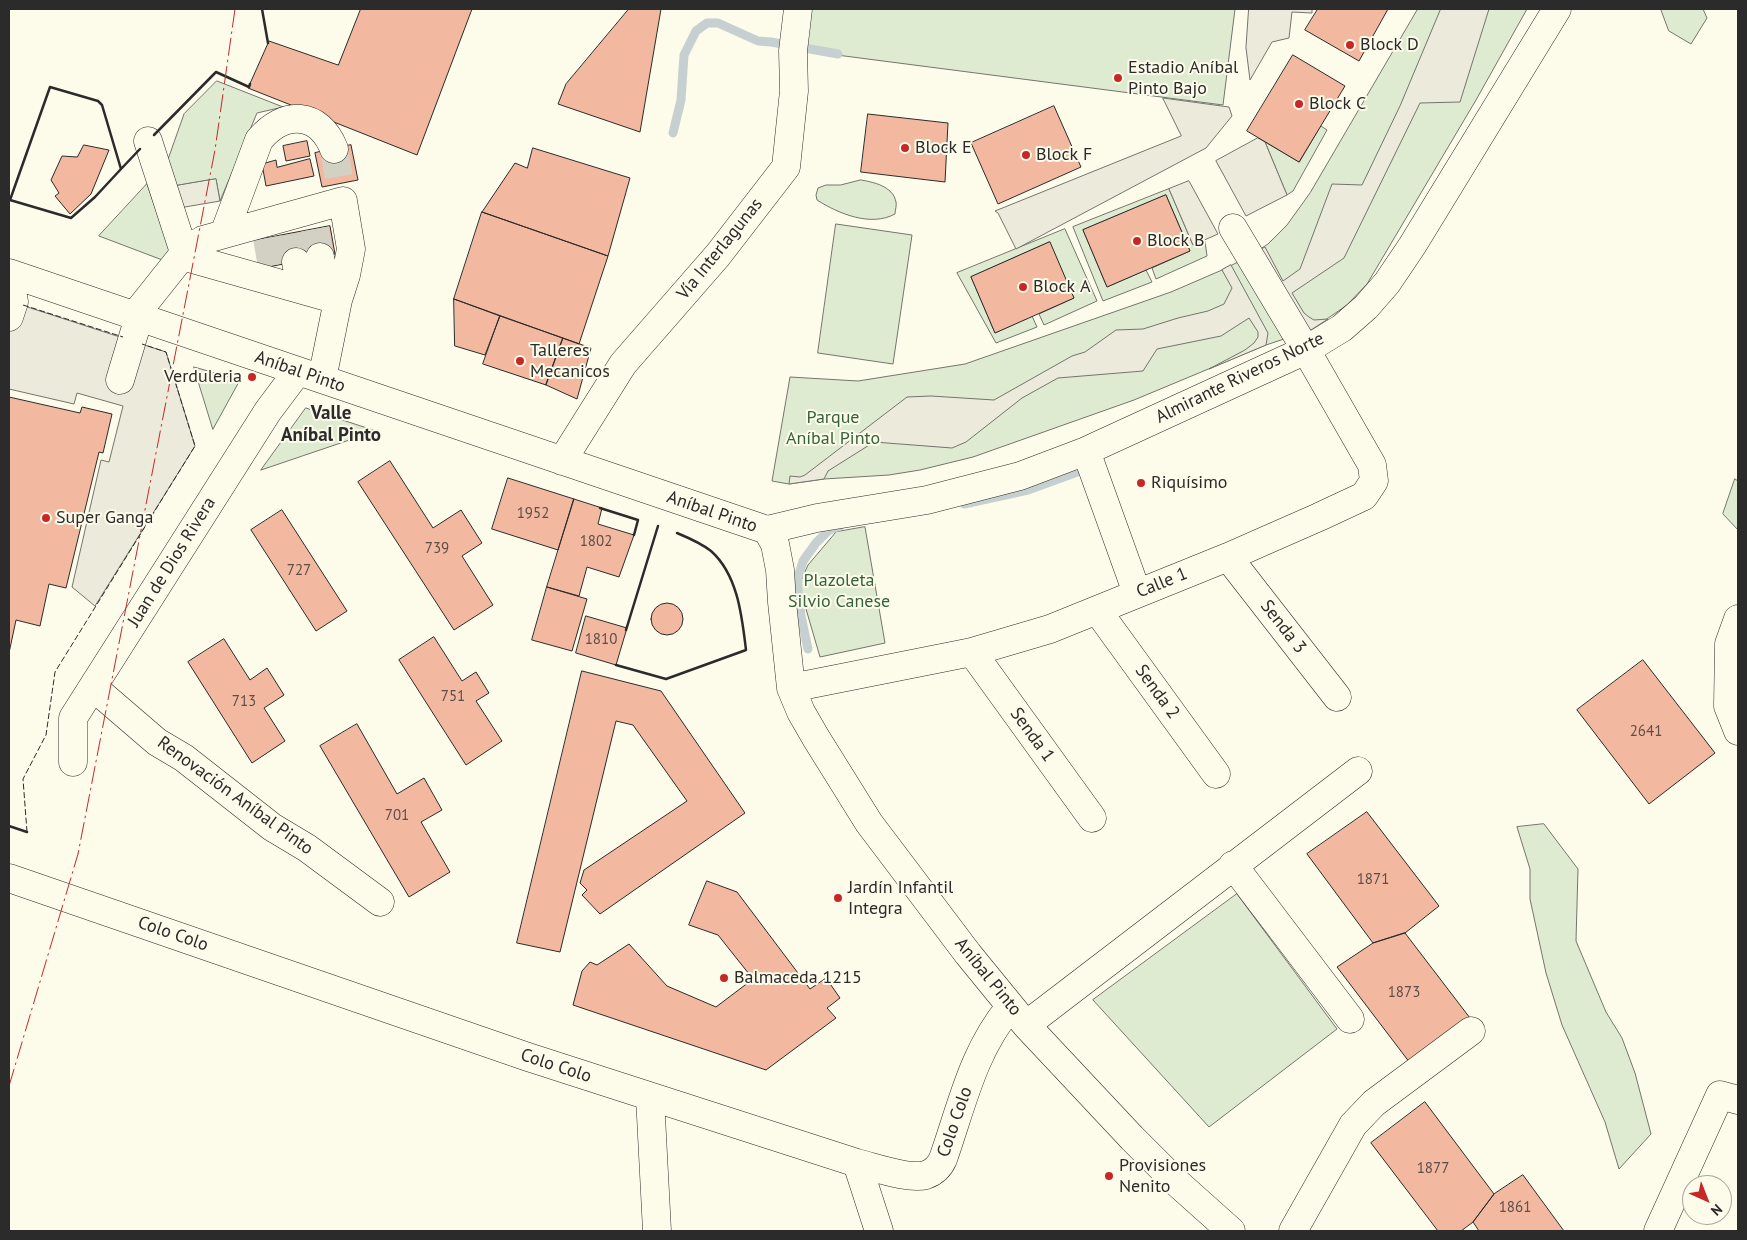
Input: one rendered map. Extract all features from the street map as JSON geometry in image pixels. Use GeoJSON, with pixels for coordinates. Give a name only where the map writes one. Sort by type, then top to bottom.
{"type":"FeatureCollection","features":[{"type":"Feature","properties":{"kind":"street","name":"Vía Interlagunas"},"geometry":{"type":"LineString","coordinates":[[562,460],[623,364],[718,255],[786,167],[794,91],[793,51],[798,9]]}},
{"type":"Feature","properties":{"kind":"street","name":"Almirante Riveros Norte"},"geometry":{"type":"LineString","coordinates":[[767,530],[817,518],[927,500],[1020,476],[1086,451],[1306,350],[1342,328],[1366,307],[1387,283],[1412,246],[1556,9]]}},
{"type":"Feature","properties":{"kind":"street"},"geometry":{"type":"LineString","coordinates":[[224,234],[259,140],[267,130],[280,122],[293,118],[306,119],[319,126],[329,136],[334,149]]}},
{"type":"Feature","properties":{"kind":"street"},"geometry":{"type":"LineString","coordinates":[[148,141],[183,248],[182,256]]}},
{"type":"Feature","properties":{"kind":"street"},"geometry":{"type":"LineString","coordinates":[[120,380],[137,316],[182,256],[189,248],[204,240],[224,234],[290,225],[342,193],[351,249],[346,275],[304,279],[182,256]]}},
{"type":"Feature","properties":{"kind":"street","name":"Calle 1"},"geometry":{"type":"LineString","coordinates":[[791,688],[972,652],[1050,629],[1228,556],[1364,496],[1374,481],[1372,465],[1233,228]]}},
{"type":"Feature","properties":{"kind":"street","name":"Aníbal Pinto"},"geometry":{"type":"LineString","coordinates":[[9,274],[767,530],[775,544],[780,570],[791,688],[801,712],[816,738],[869,823],[951,932],[1018,1016],[1132,1138],[1174,1180],[1231,1231]]}},
{"type":"Feature","properties":{"kind":"street"},"geometry":{"type":"LineString","coordinates":[[9,274],[14,302],[9,317]]}},
{"type":"Feature","properties":{"kind":"street"},"geometry":{"type":"LineString","coordinates":[[304,279],[310,375]]}},
{"type":"Feature","properties":{"kind":"street","name":"Juan de Dios Rivera"},"geometry":{"type":"LineString","coordinates":[[73,762],[73,718],[268,411],[310,375]]}},
{"type":"Feature","properties":{"kind":"street"},"geometry":{"type":"LineString","coordinates":[[1086,451],[1137,593]]}},
{"type":"Feature","properties":{"kind":"street","name":"Senda 3"},"geometry":{"type":"LineString","coordinates":[[1228,556],[1337,697]]}},
{"type":"Feature","properties":{"kind":"street","name":"Senda 2"},"geometry":{"type":"LineString","coordinates":[[1097,610],[1216,774]]}},
{"type":"Feature","properties":{"kind":"street"},"geometry":{"type":"LineString","coordinates":[[1738,619],[1729,644],[1728,706],[1738,731]]}},
{"type":"Feature","properties":{"kind":"street","name":"Senda 1"},"geometry":{"type":"LineString","coordinates":[[972,652],[1092,818]]}},
{"type":"Feature","properties":{"kind":"street","name":"Renovación Aníbal Pinto"},"geometry":{"type":"LineString","coordinates":[[93,687],[157,742],[184,758],[272,827],[307,848],[380,902]]}},
{"type":"Feature","properties":{"kind":"street","name":"Colo Colo"},"geometry":{"type":"LineString","coordinates":[[9,878],[650,1098],[857,1163],[917,1176],[927,1175],[940,1165],[944,1159],[978,1056],[986,1040],[1233,865],[1358,770]]}},
{"type":"Feature","properties":{"kind":"street"},"geometry":{"type":"LineString","coordinates":[[1233,865],[1350,1019]]}},
{"type":"Feature","properties":{"kind":"street"},"geometry":{"type":"LineString","coordinates":[[1292,1231],[1353,1125],[1374,1103],[1471,1031]]}},
{"type":"Feature","properties":{"kind":"street"},"geometry":{"type":"LineString","coordinates":[[1658,1231],[1729,1097]]}},
{"type":"Feature","properties":{"kind":"street"},"geometry":{"type":"LineString","coordinates":[[650,1098],[657,1231]]}},
{"type":"Feature","properties":{"kind":"street"},"geometry":{"type":"LineString","coordinates":[[857,1163],[879,1231]]}},
{"type":"Feature","properties":{"kind":"green space","name":"Estadio Aníbal Pinto Bajo"},"geometry":{"type":"Polygon","coordinates":[[[785,9],[1235,9],[1223,105],[798,50],[785,9]]]}},
{"type":"Feature","properties":{"kind":"green space","name":"Parque Aníbal Pinto"},"geometry":{"type":"Polygon","coordinates":[[[1418,9],[1527,9],[1476,100],[1367,284],[1347,305],[1311,330],[1266,345],[1134,400],[973,457],[920,470],[889,475],[824,479],[789,484],[772,481],[790,377],[858,381],[965,364],[1171,292],[1222,270],[1250,256],[1268,244],[1287,225],[1310,193],[1418,9]]]}},
{"type":"Feature","properties":{"kind":"green space"},"geometry":{"type":"Polygon","coordinates":[[[1661,9],[1703,9],[1707,18],[1691,44],[1669,31],[1661,9]]]}},
{"type":"Feature","properties":{"kind":"green space"},"geometry":{"type":"Polygon","coordinates":[[[217,81],[283,107],[257,113],[220,201],[216,179],[175,186],[166,165],[184,114],[217,81]]]}},
{"type":"Feature","properties":{"kind":"green space"},"geometry":{"type":"Polygon","coordinates":[[[1321,126],[1327,130],[1293,191],[1287,195],[1265,142],[1299,162],[1321,126]]]}},
{"type":"Feature","properties":{"kind":"green space"},"geometry":{"type":"Polygon","coordinates":[[[861,180],[882,186],[891,192],[896,203],[895,214],[886,218],[866,219],[845,214],[817,200],[818,188],[861,180]]]}},
{"type":"Feature","properties":{"kind":"green space"},"geometry":{"type":"Polygon","coordinates":[[[147,184],[171,253],[165,261],[99,236],[147,184]]]}},
{"type":"Feature","properties":{"kind":"green space"},"geometry":{"type":"Polygon","coordinates":[[[1169,189],[1193,245],[1205,241],[1207,256],[1156,279],[1152,268],[1190,251],[1166,195],[1083,230],[1107,287],[1146,270],[1152,282],[1103,301],[1073,227],[1169,189]]]}},
{"type":"Feature","properties":{"kind":"green space"},"geometry":{"type":"Polygon","coordinates":[[[836,224],[912,235],[893,364],[818,353],[836,224]]]}},
{"type":"Feature","properties":{"kind":"green space"},"geometry":{"type":"Polygon","coordinates":[[[1065,229],[1097,301],[1044,325],[1039,314],[1074,298],[1049,242],[971,277],[995,333],[1032,316],[1037,327],[996,343],[957,273],[1065,229]]]}},
{"type":"Feature","properties":{"kind":"green space"},"geometry":{"type":"Polygon","coordinates":[[[194,367],[240,380],[213,429],[194,367]]]}},
{"type":"Feature","properties":{"kind":"green space"},"geometry":{"type":"Polygon","coordinates":[[[306,408],[376,431],[261,470],[306,408]]]}},
{"type":"Feature","properties":{"kind":"green space"},"geometry":{"type":"Polygon","coordinates":[[[1735,479],[1738,481],[1738,530],[1723,514],[1735,479]]]}},
{"type":"Feature","properties":{"kind":"green space","name":"Plazoleta Silvio Canese"},"geometry":{"type":"Polygon","coordinates":[[[865,527],[885,643],[820,657],[799,585],[808,565],[836,532],[865,527]]]}},
{"type":"Feature","properties":{"kind":"green space"},"geometry":{"type":"Polygon","coordinates":[[[1544,824],[1578,869],[1576,941],[1606,1012],[1622,1038],[1635,1073],[1651,1134],[1619,1169],[1605,1122],[1562,1025],[1546,973],[1530,899],[1530,869],[1517,827],[1544,824]]]}},
{"type":"Feature","properties":{"kind":"green space"},"geometry":{"type":"Polygon","coordinates":[[[1237,894],[1337,1029],[1209,1127],[1093,1000],[1237,894]]]}},
{"type":"Feature","properties":{"kind":"shaded area"},"geometry":{"type":"Polygon","coordinates":[[[1249,9],[1312,9],[1312,13],[1292,12],[1289,38],[1272,42],[1250,80],[1246,48],[1249,9]]]}},
{"type":"Feature","properties":{"kind":"shaded area"},"geometry":{"type":"Polygon","coordinates":[[[1441,9],[1489,9],[1460,102],[1420,103],[1344,258],[1292,293],[1304,313],[1309,317],[1314,320],[1328,319],[1311,330],[1306,329],[1256,251],[1265,247],[1283,281],[1300,269],[1332,184],[1362,185],[1400,106],[1441,9]]]}},
{"type":"Feature","properties":{"kind":"shaded area"},"geometry":{"type":"Polygon","coordinates":[[[1163,98],[1229,107],[1232,116],[1206,148],[1016,249],[998,213],[995,211],[1181,136],[1163,98]]]}},
{"type":"Feature","properties":{"kind":"shaded area"},"geometry":{"type":"Polygon","coordinates":[[[1258,138],[1265,142],[1287,195],[1246,216],[1216,161],[1258,138]]]}},
{"type":"Feature","properties":{"kind":"shaded area"},"geometry":{"type":"Polygon","coordinates":[[[216,179],[220,201],[179,208],[175,186],[216,179]]]}},
{"type":"Feature","properties":{"kind":"shaded area"},"geometry":{"type":"Polygon","coordinates":[[[1189,181],[1218,234],[1193,245],[1169,189],[1189,181]]]}},
{"type":"Feature","properties":{"kind":"shaded area"},"geometry":{"type":"Polygon","coordinates":[[[1231,265],[1268,333],[1266,345],[1209,369],[1245,350],[1254,343],[1258,337],[1258,332],[1249,318],[1221,336],[1157,349],[1143,371],[1058,378],[1022,398],[966,442],[952,448],[874,442],[828,471],[824,479],[789,484],[790,476],[800,477],[805,475],[907,397],[931,396],[994,400],[1072,356],[1085,352],[1116,330],[1143,329],[1208,311],[1224,304],[1232,288],[1222,270],[1231,265]]]}},
{"type":"Feature","properties":{"kind":"shaded area"},"geometry":{"type":"Polygon","coordinates":[[[9,301],[166,352],[195,446],[95,606],[72,587],[101,460],[109,462],[123,406],[77,393],[74,404],[9,389],[9,301]]]}},
{"type":"Feature","properties":{"kind":"building"},"geometry":{"type":"Polygon","coordinates":[[[361,9],[472,9],[417,155],[248,88],[269,41],[338,65],[361,9]]]}},
{"type":"Feature","properties":{"kind":"building"},"geometry":{"type":"Polygon","coordinates":[[[629,9],[661,9],[640,132],[558,104],[566,84],[629,9]]]}},
{"type":"Feature","properties":{"kind":"building","name":"Block D"},"geometry":{"type":"Polygon","coordinates":[[[1318,9],[1388,9],[1359,61],[1305,30],[1318,9]]]}},
{"type":"Feature","properties":{"kind":"building","name":"Block C"},"geometry":{"type":"Polygon","coordinates":[[[1293,55],[1345,86],[1299,162],[1247,131],[1293,55]]]}},
{"type":"Feature","properties":{"kind":"building","name":"Block F"},"geometry":{"type":"Polygon","coordinates":[[[1054,106],[1081,167],[998,204],[971,143],[1054,106]]]}},
{"type":"Feature","properties":{"kind":"building","name":"Block E"},"geometry":{"type":"Polygon","coordinates":[[[868,114],[948,123],[945,182],[861,172],[868,114]]]}},
{"type":"Feature","properties":{"kind":"building"},"geometry":{"type":"Polygon","coordinates":[[[307,141],[310,156],[286,161],[283,146],[307,141]]]}},
{"type":"Feature","properties":{"kind":"building"},"geometry":{"type":"Polygon","coordinates":[[[84,145],[109,150],[91,194],[70,214],[55,196],[59,193],[51,180],[62,156],[77,157],[84,145]]]}},
{"type":"Feature","properties":{"kind":"building"},"geometry":{"type":"Polygon","coordinates":[[[351,145],[358,180],[322,187],[315,153],[351,145]]]}},
{"type":"Feature","properties":{"kind":"building"},"geometry":{"type":"Polygon","coordinates":[[[533,148],[630,178],[608,256],[482,212],[515,163],[527,168],[533,148]]]}},
{"type":"Feature","properties":{"kind":"building"},"geometry":{"type":"Polygon","coordinates":[[[310,159],[314,176],[266,186],[262,164],[276,160],[277,167],[310,159]]]}},
{"type":"Feature","properties":{"kind":"building","name":"Block B"},"geometry":{"type":"Polygon","coordinates":[[[1166,195],[1190,251],[1107,287],[1083,230],[1166,195]]]}},
{"type":"Feature","properties":{"kind":"building"},"geometry":{"type":"Polygon","coordinates":[[[482,212],[608,256],[579,344],[454,299],[482,212]]]}},
{"type":"Feature","properties":{"kind":"building"},"geometry":{"type":"Polygon","coordinates":[[[330,226],[335,254],[263,268],[257,240],[330,226]]]}},
{"type":"Feature","properties":{"kind":"building","name":"Block A"},"geometry":{"type":"Polygon","coordinates":[[[1050,242],[1074,298],[995,333],[971,277],[1050,242]]]}},
{"type":"Feature","properties":{"kind":"building"},"geometry":{"type":"Polygon","coordinates":[[[454,299],[500,316],[485,355],[455,346],[454,299]]]}},
{"type":"Feature","properties":{"kind":"building"},"geometry":{"type":"Polygon","coordinates":[[[500,316],[563,338],[546,385],[483,364],[500,316]]]}},
{"type":"Feature","properties":{"kind":"building"},"geometry":{"type":"Polygon","coordinates":[[[563,338],[591,348],[577,399],[546,385],[563,338]]]}},
{"type":"Feature","properties":{"kind":"building","name":"Super Ganga"},"geometry":{"type":"Polygon","coordinates":[[[9,397],[80,413],[82,407],[112,414],[103,453],[99,452],[66,588],[49,584],[40,626],[16,620],[9,653],[9,397]]]}},
{"type":"Feature","properties":{"kind":"building"},"geometry":{"type":"Polygon","coordinates":[[[390,461],[433,528],[461,510],[482,543],[462,556],[493,605],[454,630],[358,482],[390,461]]]}},
{"type":"Feature","properties":{"kind":"building"},"geometry":{"type":"Polygon","coordinates":[[[508,478],[574,499],[558,550],[492,529],[508,478]]]}},
{"type":"Feature","properties":{"kind":"building"},"geometry":{"type":"Polygon","coordinates":[[[574,499],[602,508],[598,524],[634,535],[619,577],[587,567],[579,596],[547,587],[574,499]]]}},
{"type":"Feature","properties":{"kind":"building"},"geometry":{"type":"Polygon","coordinates":[[[282,510],[347,611],[316,631],[251,530],[282,510]]]}},
{"type":"Feature","properties":{"kind":"building"},"geometry":{"type":"Polygon","coordinates":[[[547,587],[587,599],[572,651],[532,640],[547,587]]]}},
{"type":"Feature","properties":{"kind":"building"},"geometry":{"type":"Polygon","coordinates":[[[667,603],[679,607],[683,619],[679,631],[667,635],[655,631],[651,619],[655,607],[667,603]]]}},
{"type":"Feature","properties":{"kind":"building"},"geometry":{"type":"Polygon","coordinates":[[[586,616],[627,628],[616,665],[576,653],[586,616]]]}},
{"type":"Feature","properties":{"kind":"building"},"geometry":{"type":"Polygon","coordinates":[[[434,637],[462,681],[476,672],[489,693],[476,701],[502,741],[466,765],[399,660],[434,637]]]}},
{"type":"Feature","properties":{"kind":"building"},"geometry":{"type":"Polygon","coordinates":[[[224,639],[250,680],[267,668],[284,695],[264,708],[285,741],[252,763],[188,662],[224,639]]]}},
{"type":"Feature","properties":{"kind":"building"},"geometry":{"type":"Polygon","coordinates":[[[1643,660],[1715,753],[1649,804],[1577,710],[1643,660]]]}},
{"type":"Feature","properties":{"kind":"building"},"geometry":{"type":"Polygon","coordinates":[[[582,671],[661,691],[745,813],[600,914],[582,895],[587,890],[580,883],[584,870],[687,801],[633,725],[616,721],[560,952],[517,943],[582,671]]]}},
{"type":"Feature","properties":{"kind":"building"},"geometry":{"type":"Polygon","coordinates":[[[357,724],[397,794],[424,778],[442,810],[421,822],[450,872],[409,897],[320,746],[357,724]]]}},
{"type":"Feature","properties":{"kind":"building"},"geometry":{"type":"Polygon","coordinates":[[[1367,812],[1439,906],[1405,933],[1373,943],[1307,854],[1367,812]]]}},
{"type":"Feature","properties":{"kind":"building"},"geometry":{"type":"Polygon","coordinates":[[[707,881],[737,892],[810,989],[826,978],[840,998],[827,1008],[836,1018],[766,1070],[573,1005],[582,971],[590,962],[597,965],[629,944],[667,986],[716,1007],[753,979],[718,935],[689,925],[707,881]]]}},
{"type":"Feature","properties":{"kind":"building"},"geometry":{"type":"Polygon","coordinates":[[[1405,933],[1470,1018],[1410,1063],[1337,967],[1373,943],[1405,933]]]}},
{"type":"Feature","properties":{"kind":"building"},"geometry":{"type":"Polygon","coordinates":[[[1425,1102],[1494,1194],[1473,1222],[1461,1231],[1438,1231],[1371,1143],[1425,1102]]]}},
{"type":"Feature","properties":{"kind":"building"},"geometry":{"type":"Polygon","coordinates":[[[1523,1175],[1564,1231],[1479,1231],[1473,1222],[1494,1194],[1523,1175]]]}},
{"type":"Feature","properties":{"kind":"waterway"},"geometry":{"type":"LineString","coordinates":[[673,133],[681,100],[684,55],[696,31],[707,23],[718,23],[758,41],[838,54]]}},
{"type":"Feature","properties":{"kind":"waterway"},"geometry":{"type":"LineString","coordinates":[[964,504],[1028,490],[1083,470]]}},
{"type":"Feature","properties":{"kind":"waterway"},"geometry":{"type":"LineString","coordinates":[[808,649],[801,616],[797,581],[803,561],[816,543],[829,530],[840,526]]}},
{"type":"Feature","properties":{"kind":"tunnel"},"geometry":{"type":"LineString","coordinates":[[334,149],[340,184]]}},
{"type":"Feature","properties":{"kind":"tunnel"},"geometry":{"type":"LineString","coordinates":[[315,229],[320,257]]}},
{"type":"Feature","properties":{"kind":"tunnel"},"geometry":{"type":"LineString","coordinates":[[291,234],[296,262]]}},
{"type":"Feature","properties":{"kind":"tunnel"},"geometry":{"type":"LineString","coordinates":[[267,238],[272,266]]}},
{"type":"Feature","properties":{"kind":"fence"},"geometry":{"type":"LineString","coordinates":[[23,305],[123,337]]}},
{"type":"Feature","properties":{"kind":"fence"},"geometry":{"type":"LineString","coordinates":[[27,832],[23,779],[46,735],[55,672],[195,446],[166,352],[142,344]]}},
{"type":"Feature","properties":{"kind":"wall"},"geometry":{"type":"LineString","coordinates":[[262,9],[268,43]]}},
{"type":"Feature","properties":{"kind":"wall"},"geometry":{"type":"LineString","coordinates":[[154,135],[216,72],[249,87],[250,84]]}},
{"type":"Feature","properties":{"kind":"wall"},"geometry":{"type":"LineString","coordinates":[[50,87],[98,101],[102,105],[121,169],[95,197],[71,218],[10,200],[50,87]]}},
{"type":"Feature","properties":{"kind":"wall"},"geometry":{"type":"LineString","coordinates":[[9,200],[50,87],[98,101],[102,105],[121,169],[140,149]]}},
{"type":"Feature","properties":{"kind":"wall"},"geometry":{"type":"LineString","coordinates":[[600,508],[638,520],[634,535]]}},
{"type":"Feature","properties":{"kind":"wall"},"geometry":{"type":"LineString","coordinates":[[626,630],[658,526]]}},
{"type":"Feature","properties":{"kind":"wall"},"geometry":{"type":"LineString","coordinates":[[616,665],[666,679],[746,650],[737,597],[727,572],[711,551],[677,533]]}},
{"type":"Feature","properties":{"kind":"wall"},"geometry":{"type":"LineString","coordinates":[[9,826],[27,832]]}},
{"type":"Feature","properties":{"kind":"power"},"geometry":{"type":"LineString","coordinates":[[9,1086],[78,854],[215,150],[235,9]]}},
{"type":"Feature","properties":{"kind":"place","name":"Block D"},"geometry":{"type":"Point","coordinates":[1350,45]}},
{"type":"Feature","properties":{"kind":"place","name":"Estadio Aníbal Pinto Bajo"},"geometry":{"type":"Point","coordinates":[1118,78]}},
{"type":"Feature","properties":{"kind":"place","name":"Block C"},"geometry":{"type":"Point","coordinates":[1299,104]}},
{"type":"Feature","properties":{"kind":"place","name":"Block E"},"geometry":{"type":"Point","coordinates":[905,148]}},
{"type":"Feature","properties":{"kind":"place","name":"Block F"},"geometry":{"type":"Point","coordinates":[1026,155]}},
{"type":"Feature","properties":{"kind":"place","name":"Block B"},"geometry":{"type":"Point","coordinates":[1137,241]}},
{"type":"Feature","properties":{"kind":"place","name":"Block A"},"geometry":{"type":"Point","coordinates":[1023,287]}},
{"type":"Feature","properties":{"kind":"place","name":"Talleres Mecanicos"},"geometry":{"type":"Point","coordinates":[520,361]}},
{"type":"Feature","properties":{"kind":"place","name":"Verduleria"},"geometry":{"type":"Point","coordinates":[252,377]}},
{"type":"Feature","properties":{"kind":"place","name":"Riquísimo"},"geometry":{"type":"Point","coordinates":[1141,483]}},
{"type":"Feature","properties":{"kind":"place","name":"Super Ganga"},"geometry":{"type":"Point","coordinates":[46,518]}},
{"type":"Feature","properties":{"kind":"place","name":"Jardín Infantil Integra"},"geometry":{"type":"Point","coordinates":[838,898]}},
{"type":"Feature","properties":{"kind":"place","name":"Balmaceda 1215"},"geometry":{"type":"Point","coordinates":[724,978]}},
{"type":"Feature","properties":{"kind":"place","name":"Provisiones Nenito"},"geometry":{"type":"Point","coordinates":[1109,1176]}},
{"type":"Feature","properties":{"kind":"district","name":"Valle Aníbal Pinto"},"geometry":{"type":"Point","coordinates":[331,425]}}]}
